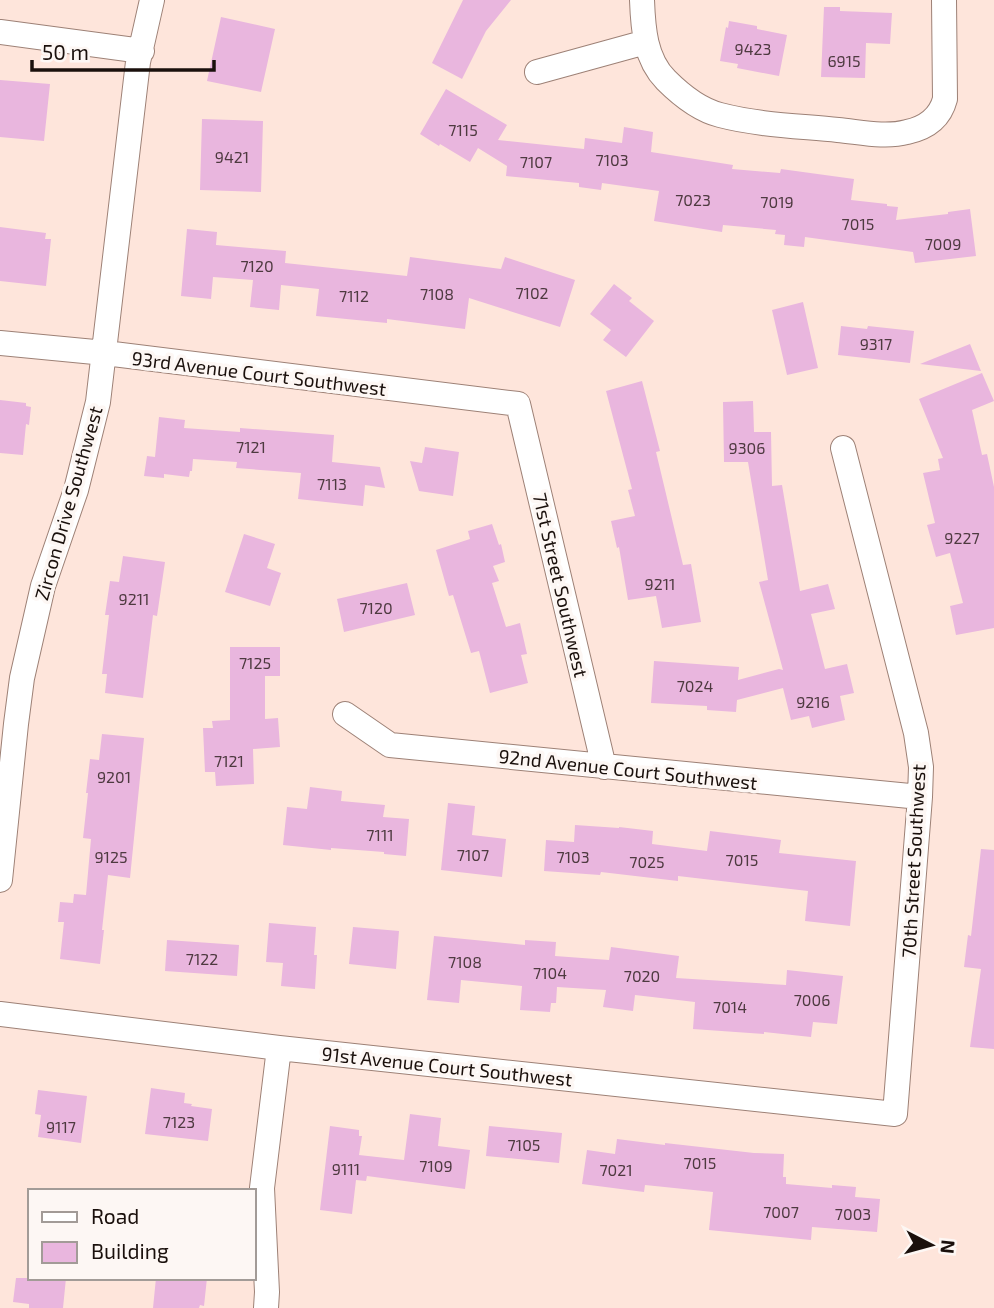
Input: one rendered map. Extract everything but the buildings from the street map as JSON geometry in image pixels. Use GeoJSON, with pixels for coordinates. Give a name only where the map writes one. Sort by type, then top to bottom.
{"type":"FeatureCollection","features":[{"type":"Feature","properties":{"kind":"street","name":"Zircon Drive Southwest"},"geometry":{"type":"LineString","coordinates":[[0,880],[22,678],[43,586],[76,490],[98,402],[138,62],[152,0]]}},
{"type":"Feature","properties":{"kind":"street"},"geometry":{"type":"LineString","coordinates":[[642,0],[646,42],[651,58],[666,80],[704,109],[720,115],[774,124],[880,134],[917,130],[942,112],[945,99],[944,0]]}},
{"type":"Feature","properties":{"kind":"street"},"geometry":{"type":"LineString","coordinates":[[0,33],[142,51]]}},
{"type":"Feature","properties":{"kind":"street"},"geometry":{"type":"LineString","coordinates":[[537,72],[646,42]]}},
{"type":"Feature","properties":{"kind":"street","name":"93rd Avenue Court Southwest"},"geometry":{"type":"LineString","coordinates":[[0,343],[518,404]]}},
{"type":"Feature","properties":{"kind":"street","name":"71st Street Southwest"},"geometry":{"type":"LineString","coordinates":[[518,404],[604,766]]}},
{"type":"Feature","properties":{"kind":"street","name":"70th Street Southwest"},"geometry":{"type":"LineString","coordinates":[[843,448],[916,733],[920,767],[920,797],[895,1114]]}},
{"type":"Feature","properties":{"kind":"street","name":"92nd Avenue Court Southwest"},"geometry":{"type":"LineString","coordinates":[[345,714],[390,745],[920,797]]}},
{"type":"Feature","properties":{"kind":"street","name":"91st Avenue Court Southwest"},"geometry":{"type":"LineString","coordinates":[[0,1014],[279,1048],[895,1114]]}},
{"type":"Feature","properties":{"kind":"street"},"geometry":{"type":"LineString","coordinates":[[266,1308],[262,1188],[279,1048]]}}]}
